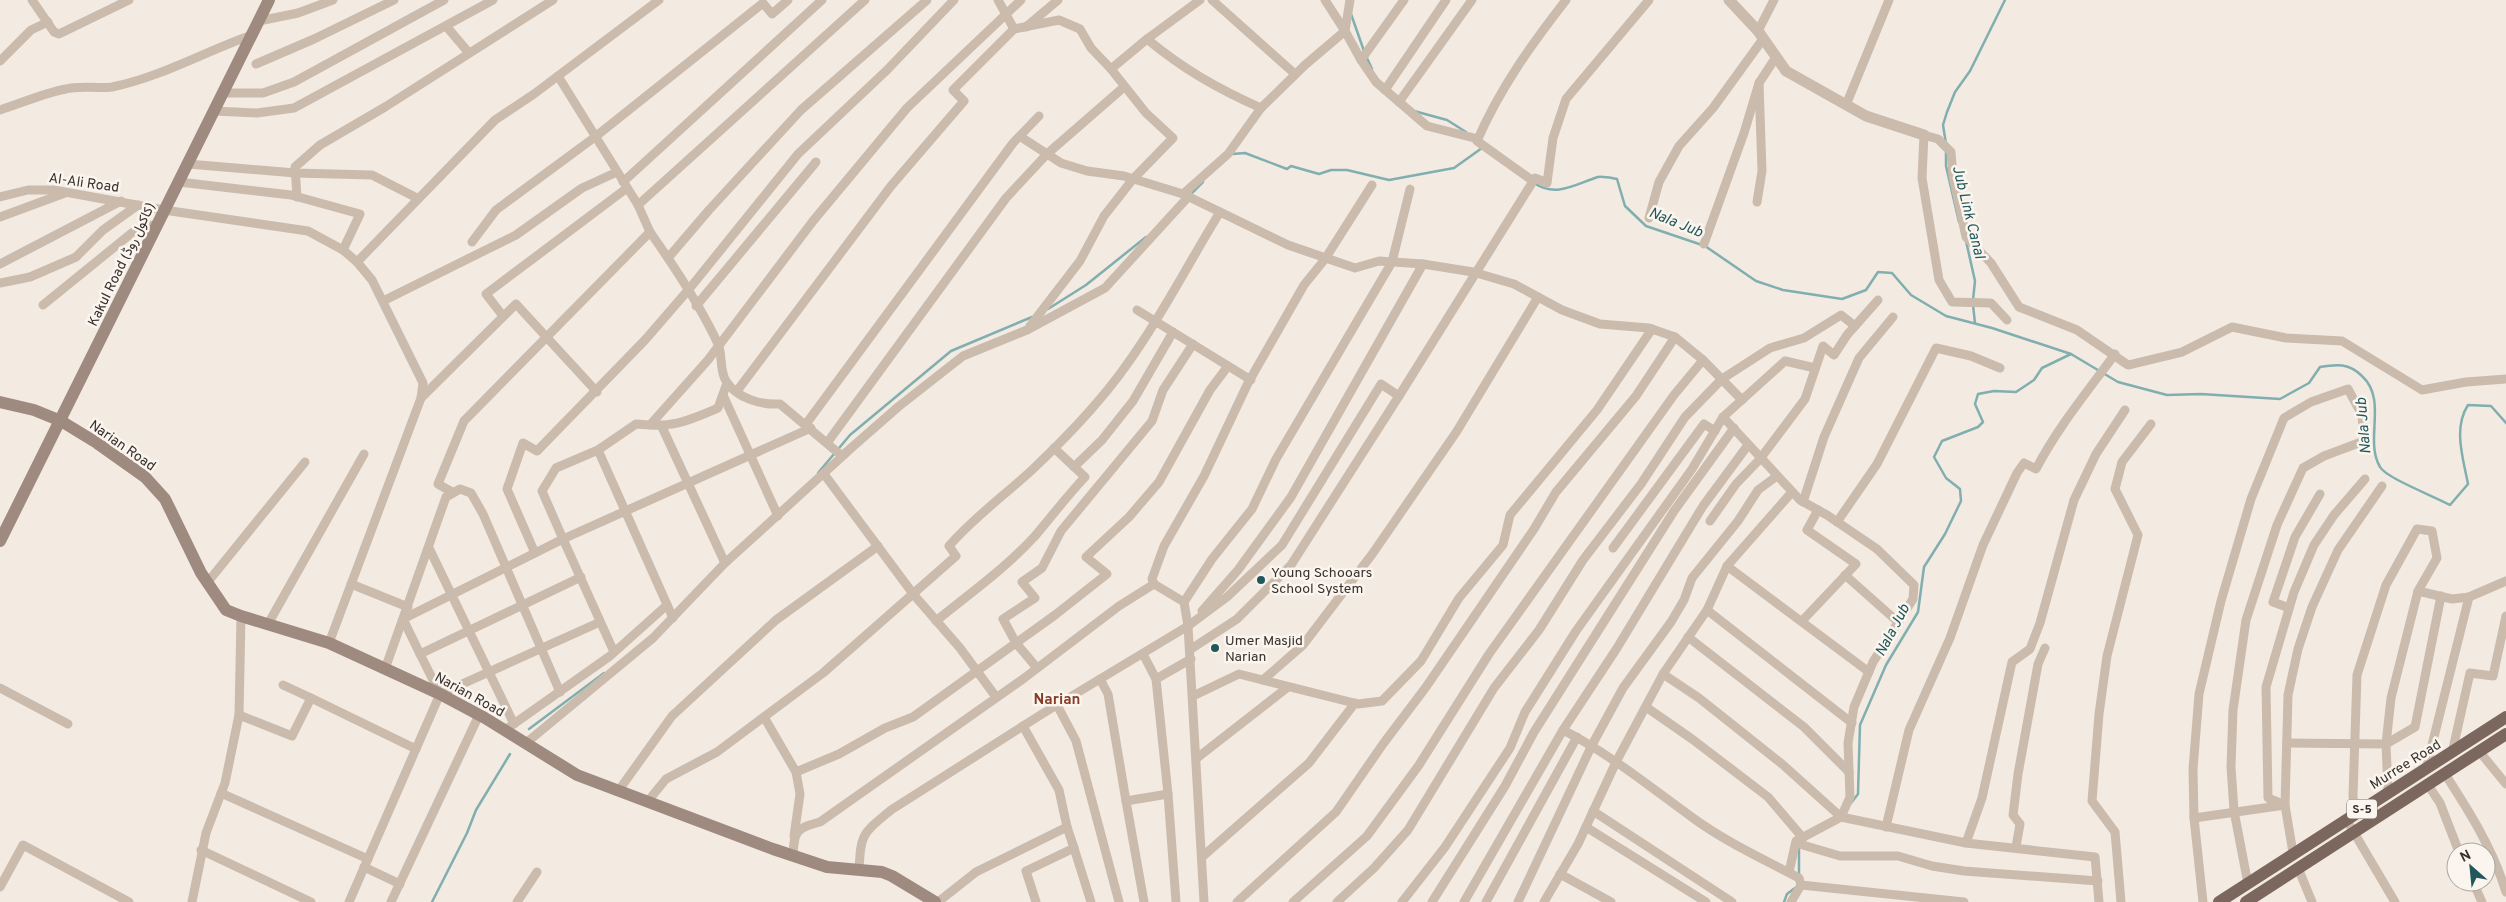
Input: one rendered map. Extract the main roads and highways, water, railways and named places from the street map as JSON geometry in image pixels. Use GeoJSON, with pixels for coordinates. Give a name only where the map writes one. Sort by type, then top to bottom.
{"type":"FeatureCollection","features":[{"type":"Feature","properties":{"kind":"main road","name":"Kakul Road (کاکول روڈ)"},"geometry":{"type":"LineString","coordinates":[[0,541],[270,0]]}},
{"type":"Feature","properties":{"kind":"main road","name":"Narian Road"},"geometry":{"type":"LineString","coordinates":[[0,402],[34,410],[61,421],[135,470],[158,490],[165,499],[187,548],[207,583],[226,610],[329,643],[385,668],[479,715],[509,727],[526,743],[577,775],[827,867],[892,876],[936,902]]}},
{"type":"Feature","properties":{"kind":"main road","name":"Murree Road"},"geometry":{"type":"LineString","coordinates":[[2219,902],[2506,717]]}},
{"type":"Feature","properties":{"kind":"main road","name":"Murree Road"},"geometry":{"type":"LineString","coordinates":[[2251,901],[2298,868],[2506,734]]}},
{"type":"Feature","properties":{"kind":"waterway","name":"Jub Link Canal"},"geometry":{"type":"LineString","coordinates":[[1946,144],[1943,125],[1955,92],[1970,71],[2005,0]]}},
{"type":"Feature","properties":{"kind":"waterway","name":"Nala Jub"},"geometry":{"type":"LineString","coordinates":[[1351,14],[1364,51]]}},
{"type":"Feature","properties":{"kind":"waterway","name":"Nala Jub"},"geometry":{"type":"LineString","coordinates":[[1366,56],[1372,69]]}},
{"type":"Feature","properties":{"kind":"waterway","name":"Nala Jub"},"geometry":{"type":"LineString","coordinates":[[1414,111],[1447,120],[1466,132]]}},
{"type":"Feature","properties":{"kind":"waterway"},"geometry":{"type":"LineString","coordinates":[[1232,154],[1245,153],[1287,169],[1291,166],[1319,174],[1331,170],[1347,170],[1389,180],[1454,168],[1482,148]]}},
{"type":"Feature","properties":{"kind":"waterway","name":"Jub Link Canal"},"geometry":{"type":"LineString","coordinates":[[1946,152],[1946,166],[1959,222]]}},
{"type":"Feature","properties":{"kind":"waterway","name":"Nala Jub"},"geometry":{"type":"LineString","coordinates":[[1534,183],[1542,187],[1558,190],[1598,177],[1617,179],[1625,206],[1646,226],[1705,246],[1756,281],[1783,290],[1842,299],[1866,290],[1878,272],[1892,273],[1911,295],[1946,316],[1992,328],[2071,354],[2118,382],[2167,395],[2201,394],[2280,399],[2309,383],[2320,367],[2332,365],[2347,367],[2362,376],[2370,386],[2374,397],[2374,445],[2380,467],[2401,482],[2450,505],[2468,484],[2460,443],[2461,423],[2468,405],[2491,406],[2506,423]]}},
{"type":"Feature","properties":{"kind":"waterway"},"geometry":{"type":"LineString","coordinates":[[1191,194],[1203,182]]}},
{"type":"Feature","properties":{"kind":"waterway"},"geometry":{"type":"LineString","coordinates":[[1048,309],[1086,285],[1146,237]]}},
{"type":"Feature","properties":{"kind":"waterway","name":"Jub Link Canal"},"geometry":{"type":"LineString","coordinates":[[1966,241],[1975,281],[1973,300]]}},
{"type":"Feature","properties":{"kind":"waterway","name":"Jub Link Canal"},"geometry":{"type":"LineString","coordinates":[[1973,305],[1975,323]]}},
{"type":"Feature","properties":{"kind":"waterway"},"geometry":{"type":"LineString","coordinates":[[818,473],[850,435],[951,351],[1032,317]]}},
{"type":"Feature","properties":{"kind":"waterway","name":"Nala Jub"},"geometry":{"type":"LineString","coordinates":[[1851,803],[1858,794],[1860,725],[1886,665],[1918,612],[1924,567],[1945,534],[1961,501],[1960,489],[1946,478],[1934,457],[1942,441],[1978,427],[1983,422],[1975,404],[1978,394],[1994,391],[2016,392],[2034,380],[2042,368],[2071,354]]}},
{"type":"Feature","properties":{"kind":"waterway"},"geometry":{"type":"LineString","coordinates":[[529,729],[604,673]]}},
{"type":"Feature","properties":{"kind":"waterway"},"geometry":{"type":"LineString","coordinates":[[432,902],[467,833],[476,810],[510,754]]}},
{"type":"Feature","properties":{"kind":"waterway","name":"Nala Jub"},"geometry":{"type":"LineString","coordinates":[[1799,845],[1799,875]]}},
{"type":"Feature","properties":{"kind":"waterway","name":"Nala Jub"},"geometry":{"type":"LineString","coordinates":[[1784,902],[1787,894],[1795,888]]}},
{"type":"Feature","properties":{"kind":"place","name":"Young Schooars School System"},"geometry":{"type":"Point","coordinates":[1261,580]}},
{"type":"Feature","properties":{"kind":"place","name":"Umer Masjid Narian"},"geometry":{"type":"Point","coordinates":[1215,648]}},
{"type":"Feature","properties":{"kind":"district","name":"Narian"},"geometry":{"type":"Point","coordinates":[1057,699]}}]}
